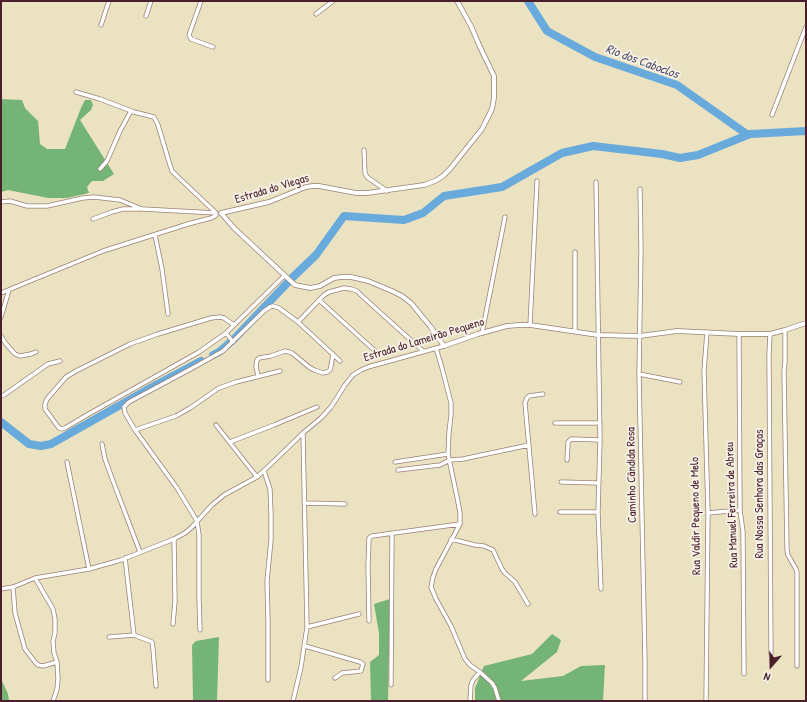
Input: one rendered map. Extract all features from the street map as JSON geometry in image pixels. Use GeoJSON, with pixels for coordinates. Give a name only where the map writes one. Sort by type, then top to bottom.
{"type":"FeatureCollection","features":[{"type":"Feature","properties":{"kind":"street"},"geometry":{"type":"LineString","coordinates":[[101,25],[109,1]]}},
{"type":"Feature","properties":{"kind":"street"},"geometry":{"type":"LineString","coordinates":[[146,16],[151,1]]}},
{"type":"Feature","properties":{"kind":"street"},"geometry":{"type":"LineString","coordinates":[[201,1],[189,35],[191,39],[213,47]]}},
{"type":"Feature","properties":{"kind":"street"},"geometry":{"type":"LineString","coordinates":[[316,14],[333,1]]}},
{"type":"Feature","properties":{"kind":"street","name":"Estrada do Viegas"},"geometry":{"type":"LineString","coordinates":[[1,202],[10,201],[27,206],[47,206],[82,198],[94,197],[120,200],[142,209],[219,213],[269,202],[306,187],[319,186],[367,194],[424,185],[435,181],[450,169],[482,129],[492,109],[494,98],[494,76],[471,26],[457,1]]}},
{"type":"Feature","properties":{"kind":"street"},"geometry":{"type":"LineString","coordinates":[[772,115],[806,27]]}},
{"type":"Feature","properties":{"kind":"street"},"geometry":{"type":"LineString","coordinates":[[76,92],[100,99],[131,111],[154,117],[172,171],[295,285],[310,288],[320,286],[334,278],[342,277],[351,277],[368,281],[402,296],[411,303],[444,346]]}},
{"type":"Feature","properties":{"kind":"street"},"geometry":{"type":"LineString","coordinates":[[100,169],[107,161],[131,111]]}},
{"type":"Feature","properties":{"kind":"street"},"geometry":{"type":"LineString","coordinates":[[364,150],[367,177],[387,190]]}},
{"type":"Feature","properties":{"kind":"street"},"geometry":{"type":"LineString","coordinates":[[530,325],[537,181]]}},
{"type":"Feature","properties":{"kind":"street"},"geometry":{"type":"LineString","coordinates":[[596,182],[600,423],[598,512],[601,588]]}},
{"type":"Feature","properties":{"kind":"street","name":"Caminho Cândida Rosa"},"geometry":{"type":"LineString","coordinates":[[640,189],[641,249],[639,374],[645,701]]}},
{"type":"Feature","properties":{"kind":"street"},"geometry":{"type":"LineString","coordinates":[[93,219],[123,209],[142,209]]}},
{"type":"Feature","properties":{"kind":"street","name":"Estrada do Viegas"},"geometry":{"type":"LineString","coordinates":[[1,293],[103,250],[211,218],[219,213]]}},
{"type":"Feature","properties":{"kind":"street"},"geometry":{"type":"LineString","coordinates":[[482,332],[505,217]]}},
{"type":"Feature","properties":{"kind":"street"},"geometry":{"type":"LineString","coordinates":[[155,235],[162,269],[168,314]]}},
{"type":"Feature","properties":{"kind":"street"},"geometry":{"type":"LineString","coordinates":[[574,331],[575,252]]}},
{"type":"Feature","properties":{"kind":"street"},"geometry":{"type":"LineString","coordinates":[[234,325],[224,318],[211,318],[130,344],[66,377],[47,399],[45,409],[59,428],[65,428],[199,352],[226,333],[285,277]]}},
{"type":"Feature","properties":{"kind":"street"},"geometry":{"type":"LineString","coordinates":[[298,322],[324,294],[344,288],[351,289],[357,291],[423,352]]}},
{"type":"Feature","properties":{"kind":"street"},"geometry":{"type":"LineString","coordinates":[[1,317],[9,290]]}},
{"type":"Feature","properties":{"kind":"street"},"geometry":{"type":"LineString","coordinates":[[319,300],[374,350]]}},
{"type":"Feature","properties":{"kind":"street"},"geometry":{"type":"LineString","coordinates":[[200,630],[199,535],[197,521],[177,488],[135,430],[125,413],[124,407],[126,404],[223,351],[270,307],[275,306],[279,308],[298,322],[340,361]]}},
{"type":"Feature","properties":{"kind":"street","name":"Estrada do Lameirão Pequeno"},"geometry":{"type":"LineString","coordinates":[[1,589],[13,587],[35,578],[89,569],[121,560],[174,539],[185,533],[224,494],[257,477],[321,418],[331,407],[344,385],[353,375],[361,370],[385,362],[444,346],[482,332],[507,326],[530,325],[598,335],[640,336],[677,331],[770,334],[806,323]]}},
{"type":"Feature","properties":{"kind":"street"},"geometry":{"type":"LineString","coordinates":[[785,330],[784,372],[787,550],[797,573],[797,666]]}},
{"type":"Feature","properties":{"kind":"street","name":"Rua Valdir Pequeno de Melo"},"geometry":{"type":"LineString","coordinates":[[706,701],[708,513],[704,371],[708,332]]}},
{"type":"Feature","properties":{"kind":"street"},"geometry":{"type":"LineString","coordinates":[[226,333],[233,342]]}},
{"type":"Feature","properties":{"kind":"street","name":"Rua Manuel Ferreira de Abreu"},"geometry":{"type":"LineString","coordinates":[[739,334],[740,510],[743,532],[744,674]]}},
{"type":"Feature","properties":{"kind":"street","name":"Rua Nossa Senhora das Graças"},"geometry":{"type":"LineString","coordinates":[[770,334],[771,654]]}},
{"type":"Feature","properties":{"kind":"street"},"geometry":{"type":"LineString","coordinates":[[1,336],[15,354],[20,356],[36,352]]}},
{"type":"Feature","properties":{"kind":"street"},"geometry":{"type":"LineString","coordinates":[[436,348],[450,395],[451,415],[448,454],[460,513],[460,524],[436,569],[431,587],[436,599],[452,626],[465,659],[492,683],[496,688],[499,701]]}},
{"type":"Feature","properties":{"kind":"street"},"geometry":{"type":"LineString","coordinates":[[258,376],[256,366],[259,358],[285,351],[292,353],[314,370],[323,373],[330,370],[332,366],[333,354]]}},
{"type":"Feature","properties":{"kind":"street"},"geometry":{"type":"LineString","coordinates":[[1,396],[48,364],[60,360]]}},
{"type":"Feature","properties":{"kind":"street"},"geometry":{"type":"LineString","coordinates":[[135,430],[176,416],[219,388],[236,382],[280,371]]}},
{"type":"Feature","properties":{"kind":"street"},"geometry":{"type":"LineString","coordinates":[[639,374],[680,382]]}},
{"type":"Feature","properties":{"kind":"street"},"geometry":{"type":"LineString","coordinates":[[535,514],[525,401],[529,396],[543,394]]}},
{"type":"Feature","properties":{"kind":"street"},"geometry":{"type":"LineString","coordinates":[[230,442],[316,407]]}},
{"type":"Feature","properties":{"kind":"street"},"geometry":{"type":"LineString","coordinates":[[555,423],[600,423]]}},
{"type":"Feature","properties":{"kind":"street"},"geometry":{"type":"LineString","coordinates":[[216,425],[257,477]]}},
{"type":"Feature","properties":{"kind":"street"},"geometry":{"type":"LineString","coordinates":[[293,701],[305,646],[307,627],[303,433]]}},
{"type":"Feature","properties":{"kind":"street"},"geometry":{"type":"LineString","coordinates":[[567,460],[568,442],[571,439],[600,440]]}},
{"type":"Feature","properties":{"kind":"street"},"geometry":{"type":"LineString","coordinates":[[102,444],[105,459],[140,552]]}},
{"type":"Feature","properties":{"kind":"street"},"geometry":{"type":"LineString","coordinates":[[398,470],[440,465],[450,460],[463,459],[528,445]]}},
{"type":"Feature","properties":{"kind":"street"},"geometry":{"type":"LineString","coordinates":[[395,462],[448,454]]}},
{"type":"Feature","properties":{"kind":"street"},"geometry":{"type":"LineString","coordinates":[[67,462],[89,569]]}},
{"type":"Feature","properties":{"kind":"street"},"geometry":{"type":"LineString","coordinates":[[264,471],[270,489],[271,507],[271,540],[267,581],[268,680]]}},
{"type":"Feature","properties":{"kind":"street"},"geometry":{"type":"LineString","coordinates":[[561,482],[599,483]]}},
{"type":"Feature","properties":{"kind":"street"},"geometry":{"type":"LineString","coordinates":[[304,503],[345,504]]}},
{"type":"Feature","properties":{"kind":"street"},"geometry":{"type":"LineString","coordinates":[[708,513],[740,510]]}},
{"type":"Feature","properties":{"kind":"street"},"geometry":{"type":"LineString","coordinates":[[560,512],[598,512]]}},
{"type":"Feature","properties":{"kind":"street"},"geometry":{"type":"LineString","coordinates":[[369,621],[369,538],[372,536],[460,524]]}},
{"type":"Feature","properties":{"kind":"street"},"geometry":{"type":"LineString","coordinates":[[391,685],[392,533]]}},
{"type":"Feature","properties":{"kind":"street"},"geometry":{"type":"LineString","coordinates":[[173,624],[175,601],[174,539]]}},
{"type":"Feature","properties":{"kind":"street"},"geometry":{"type":"LineString","coordinates":[[451,539],[484,546],[493,550],[502,569],[515,582],[528,604]]}},
{"type":"Feature","properties":{"kind":"street"},"geometry":{"type":"LineString","coordinates":[[126,558],[134,635]]}},
{"type":"Feature","properties":{"kind":"street"},"geometry":{"type":"LineString","coordinates":[[35,578],[53,609],[55,619],[55,633],[53,641],[58,679],[57,689],[53,701]]}},
{"type":"Feature","properties":{"kind":"street"},"geometry":{"type":"LineString","coordinates":[[13,587],[15,613],[25,649],[38,665],[44,666],[56,662]]}},
{"type":"Feature","properties":{"kind":"street"},"geometry":{"type":"LineString","coordinates":[[307,627],[359,614]]}},
{"type":"Feature","properties":{"kind":"street"},"geometry":{"type":"LineString","coordinates":[[109,637],[134,635],[149,640],[153,643],[156,686]]}},
{"type":"Feature","properties":{"kind":"street"},"geometry":{"type":"LineString","coordinates":[[305,646],[363,664],[361,671],[342,673],[335,678]]}},
{"type":"Feature","properties":{"kind":"street"},"geometry":{"type":"LineString","coordinates":[[470,701],[471,685],[473,680],[480,672]]}},
{"type":"Feature","properties":{"kind":"green space"},"geometry":{"type":"Polygon","coordinates":[[[1,99],[22,100],[25,108],[38,121],[40,144],[47,149],[65,149],[85,100],[91,100],[93,105],[91,110],[80,120],[114,174],[103,181],[92,181],[87,187],[89,193],[67,198],[48,198],[8,190],[1,192],[1,99]]]}},
{"type":"Feature","properties":{"kind":"green space"},"geometry":{"type":"Polygon","coordinates":[[[390,599],[388,701],[371,701],[370,662],[379,655],[379,633],[374,604],[390,599]]]}},
{"type":"Feature","properties":{"kind":"green space"},"geometry":{"type":"Polygon","coordinates":[[[552,634],[561,640],[557,652],[521,681],[563,676],[581,666],[605,665],[603,701],[475,701],[475,688],[484,666],[532,654],[552,634]]]}},
{"type":"Feature","properties":{"kind":"green space"},"geometry":{"type":"Polygon","coordinates":[[[219,637],[217,701],[193,701],[192,645],[196,641],[219,637]]]}},
{"type":"Feature","properties":{"kind":"green space"},"geometry":{"type":"Polygon","coordinates":[[[1,679],[8,694],[9,701],[1,701],[1,679]]]}},
{"type":"Feature","properties":{"kind":"waterway","name":"Rio dos Caboclos"},"geometry":{"type":"LineString","coordinates":[[528,1],[547,31],[595,57],[677,85],[748,135]]}},
{"type":"Feature","properties":{"kind":"waterway"},"geometry":{"type":"LineString","coordinates":[[213,355],[233,340],[316,255],[344,216],[404,220],[423,213],[444,196],[502,187],[562,153],[593,146],[662,154],[680,158],[698,155],[750,134],[806,131]]}},
{"type":"Feature","properties":{"kind":"waterway"},"geometry":{"type":"LineString","coordinates":[[1,422],[29,444],[41,446],[51,444],[201,361]]}}]}
